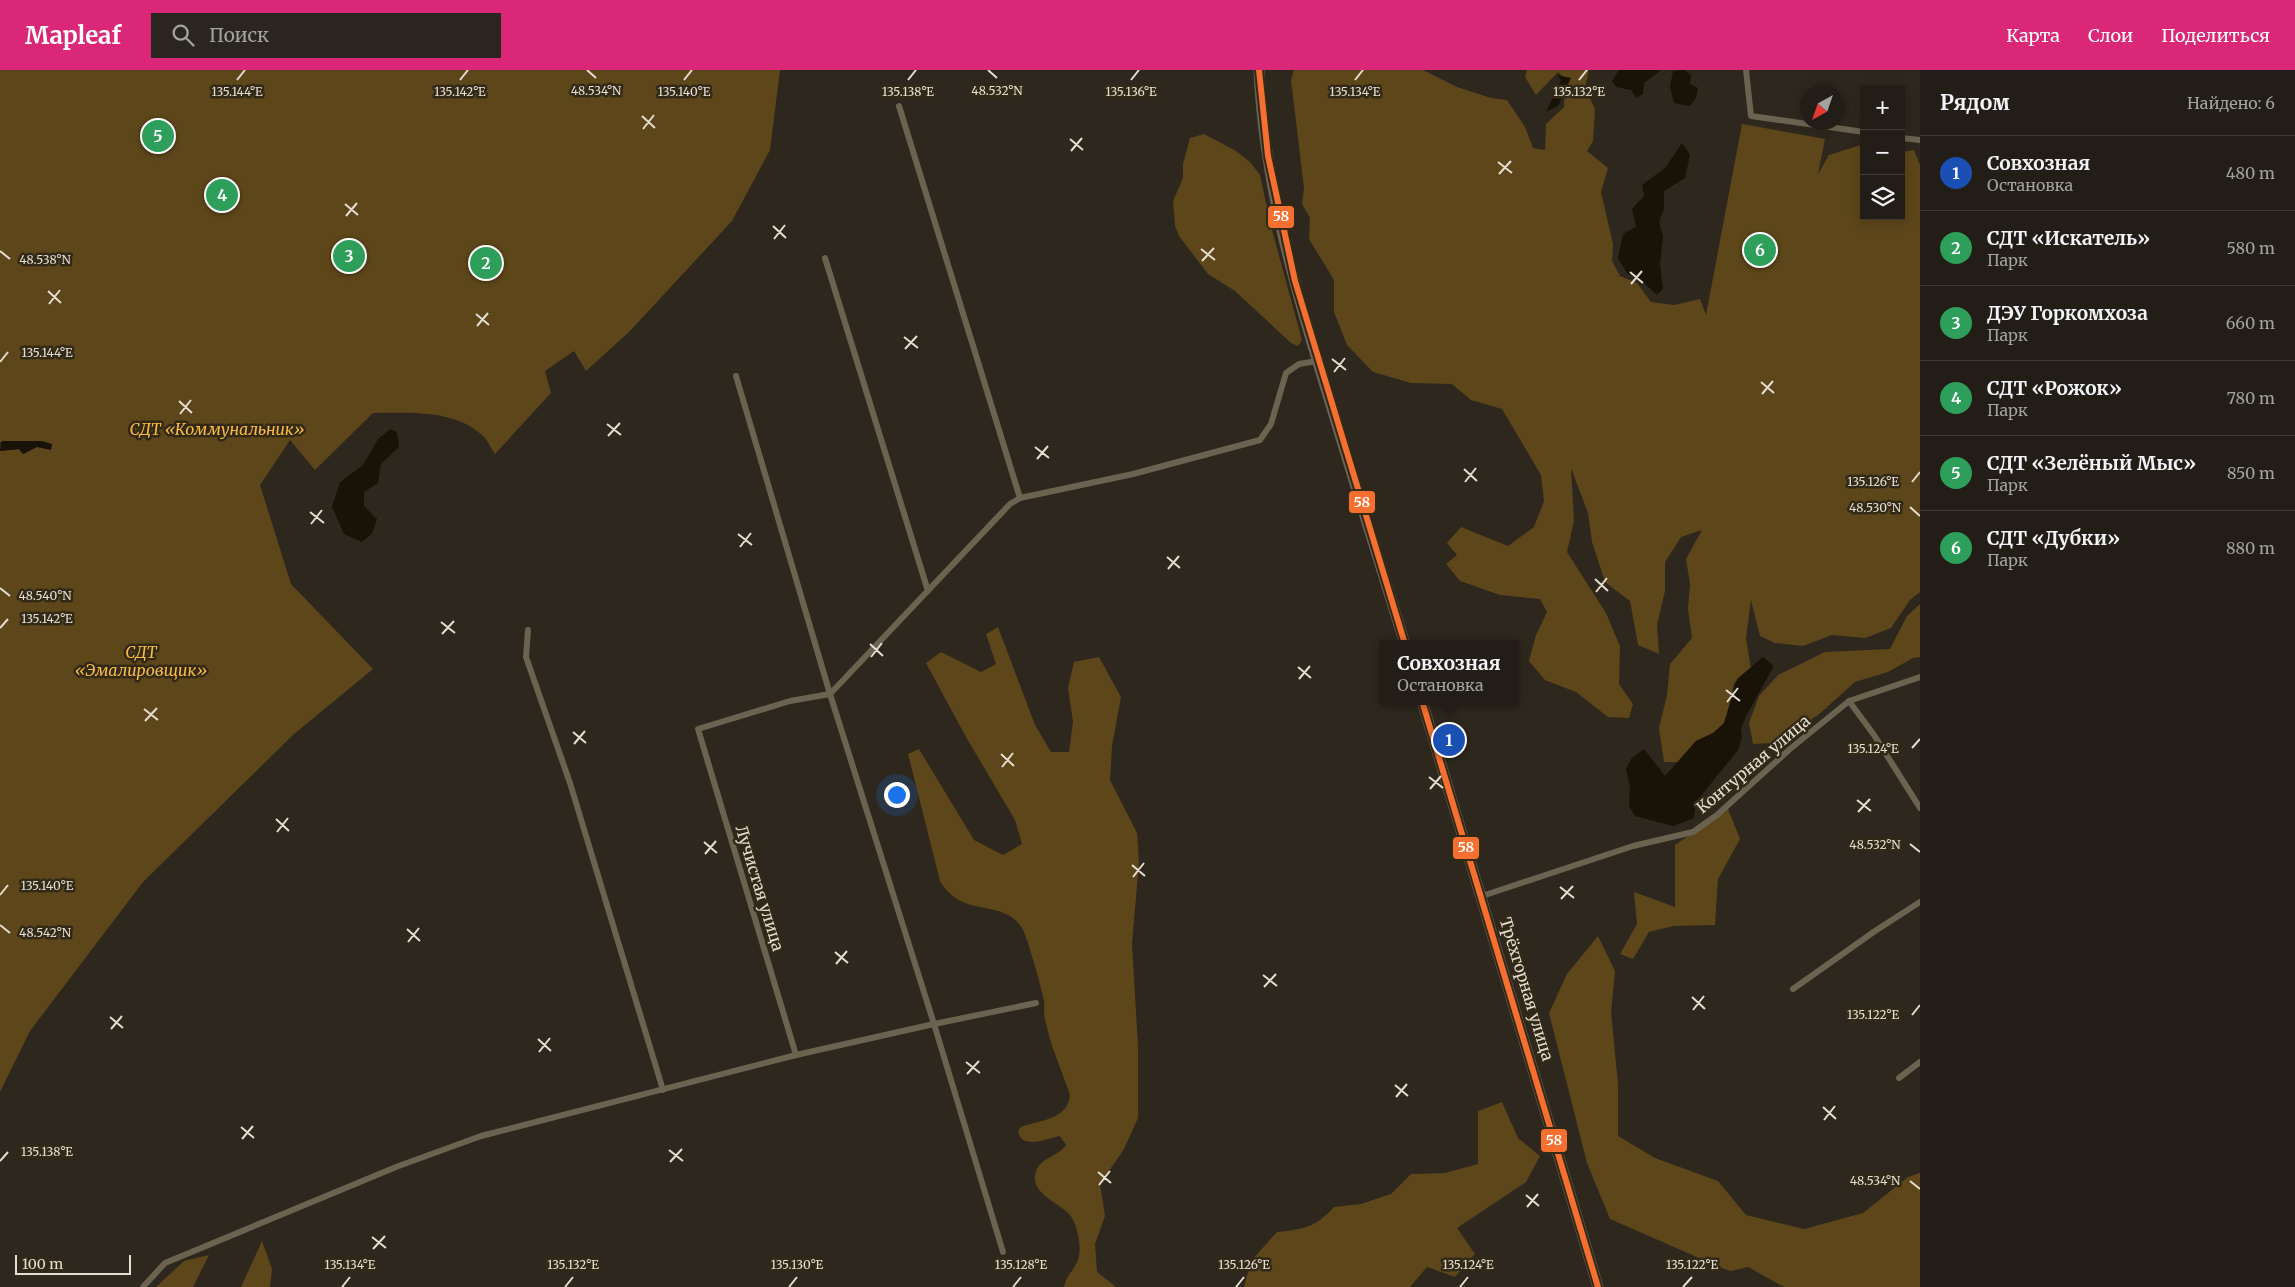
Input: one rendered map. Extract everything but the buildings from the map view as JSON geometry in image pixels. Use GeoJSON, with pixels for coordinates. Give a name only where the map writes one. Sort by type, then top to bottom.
{"type":"FeatureCollection","features":[{"type":"Feature","properties":{"kind":"highway"},"geometry":{"type":"LineString","coordinates":[[1258,70],[1261,119],[1269,172],[1287,251],[1317,360],[1403,640]]}},
{"type":"Feature","properties":{"kind":"highway","name":"Трёхгорная улица"},"geometry":{"type":"LineString","coordinates":[[1423,705],[1598,1287]]}},
{"type":"Feature","properties":{"kind":"street"},"geometry":{"type":"LineString","coordinates":[[1746,70],[1751,116],[1860,131]]}},
{"type":"Feature","properties":{"kind":"street"},"geometry":{"type":"LineString","coordinates":[[899,106],[1020,498]]}},
{"type":"Feature","properties":{"kind":"street"},"geometry":{"type":"LineString","coordinates":[[1905,138],[1920,140]]}},
{"type":"Feature","properties":{"kind":"street"},"geometry":{"type":"LineString","coordinates":[[825,258],[928,591]]}},
{"type":"Feature","properties":{"kind":"street"},"geometry":{"type":"LineString","coordinates":[[830,694],[1010,504],[1020,498],[1133,474],[1260,440],[1269,428],[1286,373],[1299,364],[1317,360]]}},
{"type":"Feature","properties":{"kind":"street"},"geometry":{"type":"LineString","coordinates":[[736,376],[830,694],[934,1024],[1003,1252]]}},
{"type":"Feature","properties":{"kind":"street"},"geometry":{"type":"LineString","coordinates":[[528,630],[526,657],[570,783],[663,1090]]}},
{"type":"Feature","properties":{"kind":"street","name":"Контурная улица"},"geometry":{"type":"LineString","coordinates":[[1482,896],[1633,846],[1693,832],[1717,815],[1790,749],[1849,701],[1920,676]]}},
{"type":"Feature","properties":{"kind":"street","name":"Лучистая улица"},"geometry":{"type":"LineString","coordinates":[[796,1055],[698,730],[790,701],[830,694]]}},
{"type":"Feature","properties":{"kind":"street"},"geometry":{"type":"LineString","coordinates":[[1849,701],[1874,735],[1920,808]]}},
{"type":"Feature","properties":{"kind":"street"},"geometry":{"type":"LineString","coordinates":[[1793,989],[1875,931],[1920,902]]}},
{"type":"Feature","properties":{"kind":"street"},"geometry":{"type":"LineString","coordinates":[[143,1287],[165,1263],[443,1149],[481,1136],[796,1055],[1036,1003]]}},
{"type":"Feature","properties":{"kind":"street"},"geometry":{"type":"LineString","coordinates":[[1899,1078],[1920,1062]]}},
{"type":"Feature","properties":{"kind":"green space"},"geometry":{"type":"Polygon","coordinates":[[[0,70],[780,70],[770,150],[732,221],[629,332],[586,371],[574,351],[545,371],[551,393],[495,454],[484,437],[470,427],[444,417],[416,413],[373,413],[315,470],[290,440],[260,485],[291,584],[373,669],[294,734],[143,882],[30,1031],[0,1092],[0,451],[19,449],[23,454],[37,447],[51,449],[52,444],[0,442],[0,70]]]}},
{"type":"Feature","properties":{"kind":"green space"},"geometry":{"type":"Polygon","coordinates":[[[1294,70],[1423,70],[1457,87],[1491,98],[1507,100],[1525,127],[1533,148],[1545,150],[1546,124],[1564,107],[1565,79],[1558,72],[1536,95],[1525,77],[1527,70],[1589,70],[1585,88],[1595,109],[1593,141],[1587,151],[1608,168],[1601,192],[1613,244],[1612,261],[1620,276],[1637,283],[1651,302],[1674,305],[1700,299],[1706,315],[1742,124],[1825,139],[1818,174],[1829,155],[1860,145],[1860,220],[1905,220],[1905,151],[1914,150],[1920,165],[1920,592],[1910,600],[1891,628],[1865,638],[1832,635],[1803,646],[1775,643],[1760,636],[1751,600],[1746,638],[1751,669],[1734,683],[1725,728],[1696,741],[1679,762],[1664,762],[1659,728],[1667,695],[1670,664],[1692,638],[1688,609],[1690,584],[1686,559],[1702,530],[1681,537],[1665,562],[1665,591],[1657,625],[1659,654],[1638,645],[1630,601],[1605,582],[1592,542],[1588,513],[1571,468],[1574,521],[1567,552],[1606,613],[1620,646],[1619,684],[1633,704],[1629,718],[1608,717],[1576,692],[1545,680],[1529,661],[1536,635],[1547,612],[1540,599],[1500,595],[1460,581],[1446,564],[1457,555],[1447,543],[1461,527],[1508,546],[1534,527],[1544,501],[1541,475],[1502,409],[1471,400],[1452,384],[1411,383],[1373,372],[1347,345],[1334,312],[1334,280],[1309,239],[1310,218],[1302,204],[1304,188],[1291,80],[1294,70]]]}},
{"type":"Feature","properties":{"kind":"green space"},"geometry":{"type":"Polygon","coordinates":[[[1204,134],[1236,151],[1250,162],[1260,175],[1271,226],[1302,340],[1298,346],[1291,343],[1235,291],[1208,274],[1179,236],[1175,226],[1173,201],[1183,178],[1183,164],[1190,138],[1204,134]]]}},
{"type":"Feature","properties":{"kind":"green space"},"geometry":{"type":"Polygon","coordinates":[[[1920,604],[1920,657],[1913,658],[1888,672],[1855,682],[1817,716],[1772,743],[1753,744],[1749,723],[1759,696],[1778,675],[1825,652],[1890,649],[1907,616],[1920,604]]]}},
{"type":"Feature","properties":{"kind":"green space"},"geometry":{"type":"Polygon","coordinates":[[[998,627],[1035,725],[1051,752],[1069,752],[1073,722],[1068,688],[1074,662],[1099,657],[1121,697],[1112,746],[1110,780],[1137,833],[1139,862],[1132,944],[1138,1046],[1138,1118],[1124,1149],[1100,1184],[1105,1216],[1095,1244],[1097,1272],[1116,1287],[1064,1287],[1078,1260],[1080,1250],[1078,1233],[1072,1218],[1041,1192],[1036,1185],[1035,1178],[1040,1165],[1066,1145],[1060,1136],[1030,1142],[1020,1137],[1018,1131],[1021,1127],[1052,1118],[1064,1110],[1070,1095],[1047,1029],[1044,1001],[1034,963],[1022,928],[1014,919],[1004,913],[971,905],[960,900],[949,893],[940,881],[908,754],[919,749],[974,840],[1003,855],[1022,844],[1015,820],[966,737],[926,663],[941,652],[981,672],[996,664],[986,634],[998,627]]]}},
{"type":"Feature","properties":{"kind":"green space"},"geometry":{"type":"Polygon","coordinates":[[[1728,809],[1740,839],[1718,879],[1715,925],[1673,926],[1649,932],[1633,959],[1620,954],[1637,924],[1634,892],[1675,907],[1675,845],[1728,809]]]}},
{"type":"Feature","properties":{"kind":"green space"},"geometry":{"type":"Polygon","coordinates":[[[1598,936],[1615,971],[1611,1012],[1618,1084],[1618,1136],[1655,1158],[1718,1181],[1746,1215],[1804,1229],[1863,1213],[1908,1177],[1920,1173],[1920,1287],[1784,1287],[1748,1267],[1731,1271],[1722,1268],[1610,1219],[1587,1163],[1549,1013],[1567,974],[1598,936]]]}},
{"type":"Feature","properties":{"kind":"green space"},"geometry":{"type":"Polygon","coordinates":[[[1502,1102],[1518,1138],[1540,1156],[1526,1182],[1457,1228],[1475,1254],[1455,1277],[1427,1267],[1410,1287],[1244,1287],[1251,1261],[1277,1232],[1309,1226],[1321,1219],[1334,1207],[1361,1204],[1391,1194],[1411,1174],[1445,1173],[1478,1164],[1478,1111],[1502,1102]]]}},
{"type":"Feature","properties":{"kind":"green space"},"geometry":{"type":"Polygon","coordinates":[[[262,1241],[272,1269],[270,1287],[241,1287],[262,1241]]]}},
{"type":"Feature","properties":{"kind":"green space"},"geometry":{"type":"Polygon","coordinates":[[[209,1255],[193,1287],[156,1287],[184,1261],[209,1255]]]}},
{"type":"Feature","properties":{"kind":"shaded area"},"geometry":{"type":"Polygon","coordinates":[[[1619,70],[1660,71],[1644,83],[1643,94],[1636,98],[1631,90],[1616,87],[1612,81],[1619,70]]]}},
{"type":"Feature","properties":{"kind":"shaded area"},"geometry":{"type":"Polygon","coordinates":[[[1684,70],[1691,75],[1690,84],[1698,88],[1696,98],[1690,106],[1674,103],[1670,87],[1673,71],[1684,70]]]}},
{"type":"Feature","properties":{"kind":"shaded area"},"geometry":{"type":"Polygon","coordinates":[[[1557,75],[1571,78],[1558,106],[1546,112],[1561,80],[1557,75]]]}},
{"type":"Feature","properties":{"kind":"shaded area"},"geometry":{"type":"Polygon","coordinates":[[[1682,143],[1690,155],[1685,178],[1664,191],[1664,209],[1659,222],[1663,236],[1660,264],[1663,289],[1657,295],[1644,283],[1627,273],[1618,258],[1623,234],[1636,227],[1632,209],[1644,196],[1642,185],[1665,168],[1682,143]]]}},
{"type":"Feature","properties":{"kind":"shaded area"},"geometry":{"type":"Polygon","coordinates":[[[390,429],[397,432],[399,447],[381,464],[378,483],[364,492],[364,506],[377,519],[372,534],[362,542],[344,534],[332,507],[340,482],[363,465],[378,439],[390,429]]]}},
{"type":"Feature","properties":{"kind":"shaded area"},"geometry":{"type":"Polygon","coordinates":[[[2,441],[42,441],[52,444],[51,450],[37,447],[23,454],[19,449],[0,451],[2,441]]]}},
{"type":"Feature","properties":{"kind":"shaded area"},"geometry":{"type":"Polygon","coordinates":[[[1763,657],[1774,666],[1746,716],[1741,729],[1742,737],[1738,750],[1696,802],[1694,818],[1673,826],[1635,816],[1629,806],[1630,787],[1626,769],[1631,759],[1644,749],[1665,776],[1696,741],[1713,733],[1724,723],[1737,679],[1763,657]]]}},
{"type":"Feature","properties":{"kind":"transit line","name":"58"},"geometry":{"type":"LineString","coordinates":[[1259,70],[1268,156],[1295,281],[1404,640]]}},
{"type":"Feature","properties":{"kind":"transit line","name":"58"},"geometry":{"type":"LineString","coordinates":[[1423,705],[1598,1287]]}},
{"type":"Feature","properties":{"kind":"place","name":"СДТ «Зелёный Мыс»"},"geometry":{"type":"Point","coordinates":[158,136]}},
{"type":"Feature","properties":{"kind":"place","name":"СДТ «Рожок»"},"geometry":{"type":"Point","coordinates":[222,195]}},
{"type":"Feature","properties":{"kind":"place","name":"СДТ «Дубки»"},"geometry":{"type":"Point","coordinates":[1760,250]}},
{"type":"Feature","properties":{"kind":"place","name":"ДЭУ Горкомхоза"},"geometry":{"type":"Point","coordinates":[349,256]}},
{"type":"Feature","properties":{"kind":"place","name":"СДТ «Искатель»"},"geometry":{"type":"Point","coordinates":[486,263]}},
{"type":"Feature","properties":{"kind":"place","name":"Совхозная"},"geometry":{"type":"Point","coordinates":[1449,740]}},
{"type":"Feature","properties":{"kind":"park label","name":"СДТ «Коммунальник»"},"geometry":{"type":"Point","coordinates":[217,429]}},
{"type":"Feature","properties":{"kind":"park label","name":"СДТ «Эмалировщик»"},"geometry":{"type":"Point","coordinates":[141,661]}}]}
